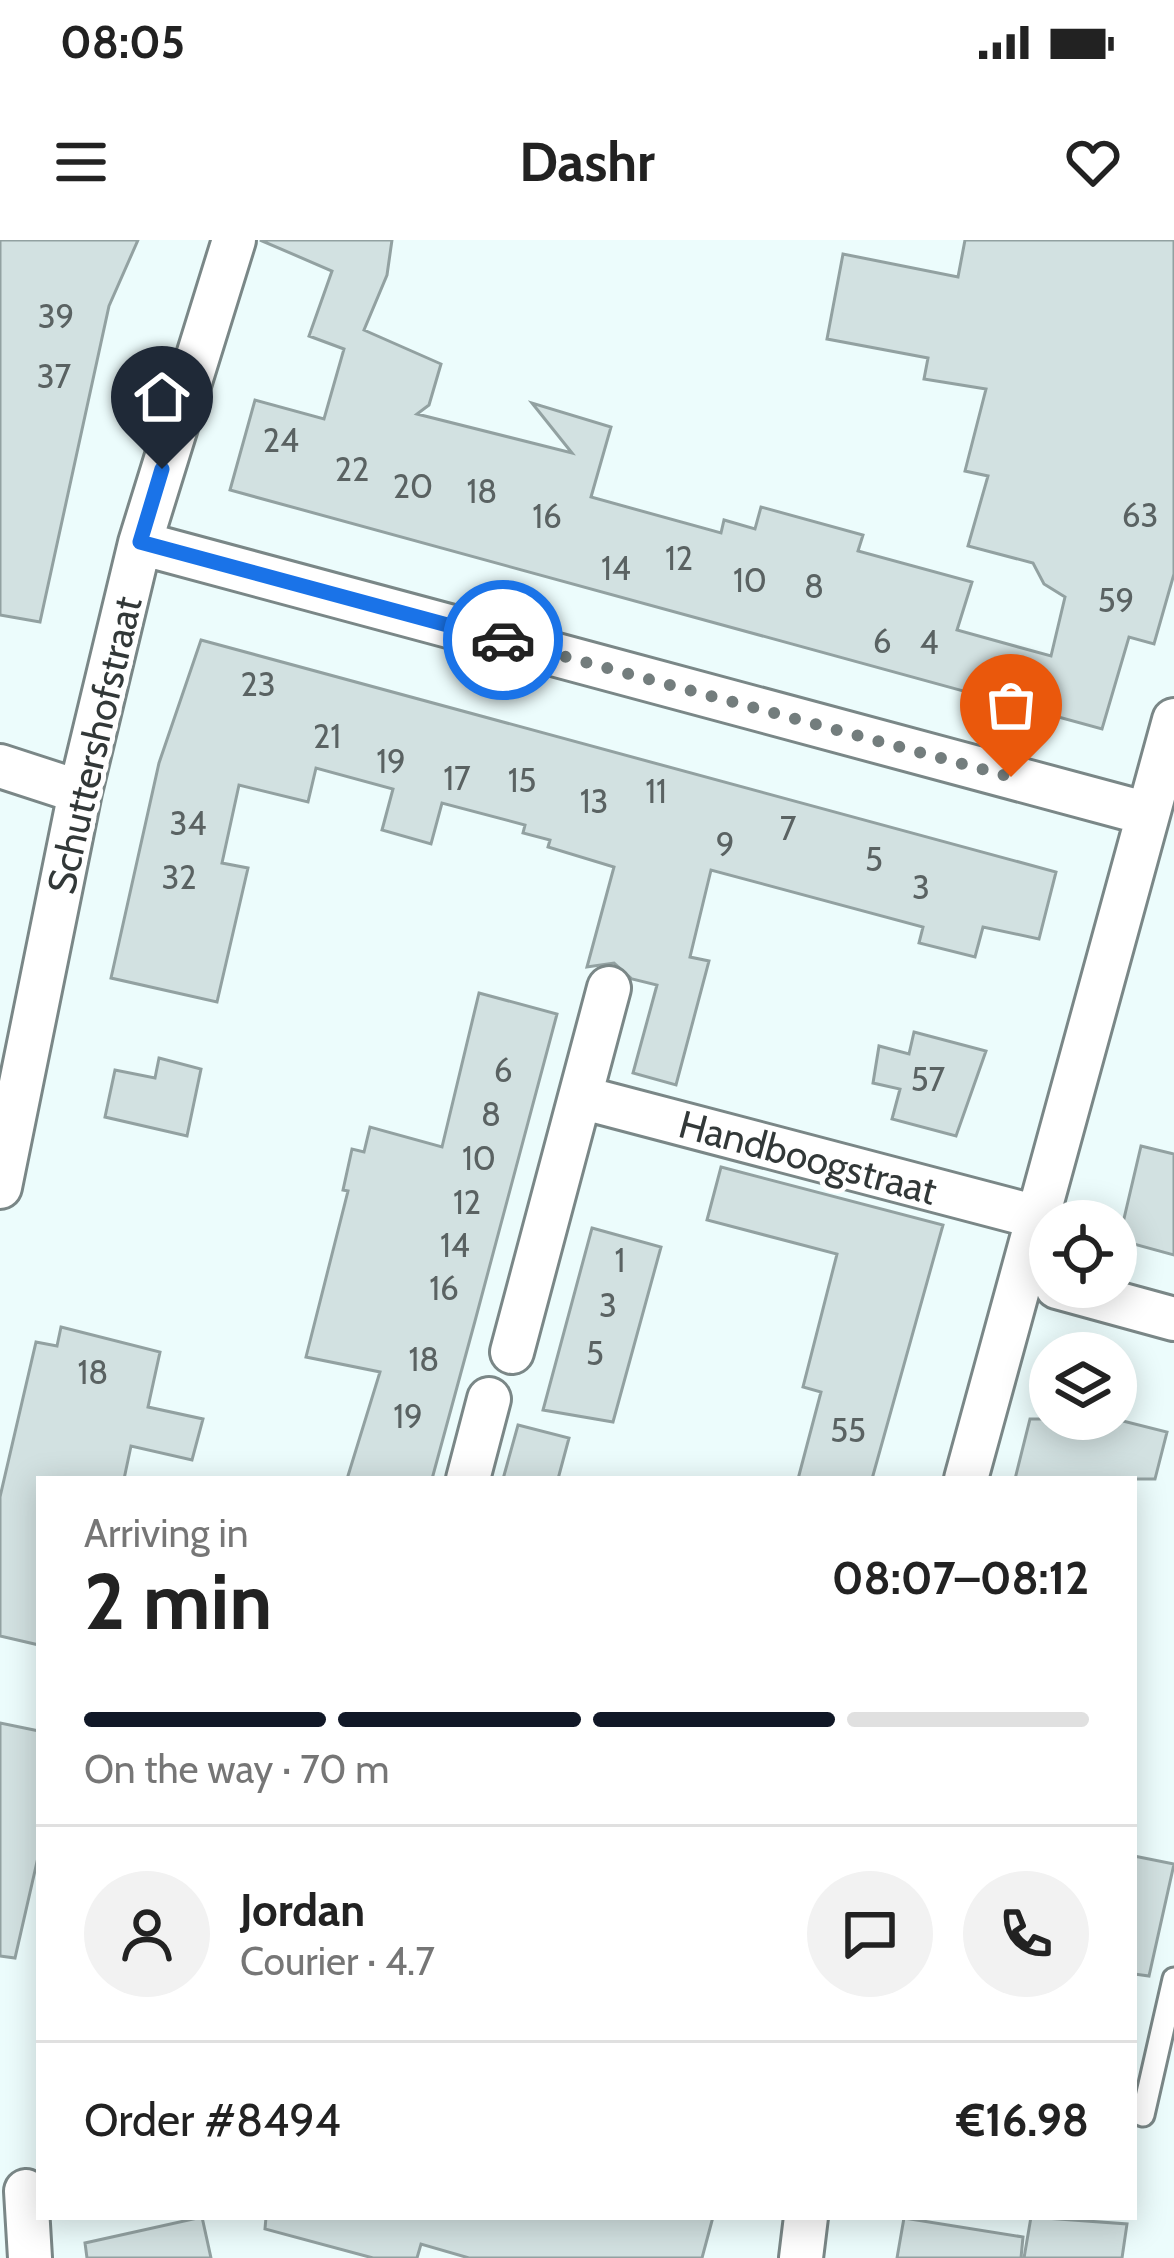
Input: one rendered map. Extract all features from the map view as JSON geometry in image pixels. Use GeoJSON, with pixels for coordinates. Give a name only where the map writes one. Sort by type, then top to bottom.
{"type":"FeatureCollection","features":[{"type":"Feature","properties":{"kind":"street","name":"Schuttershofstraat"},"geometry":{"type":"LineString","coordinates":[[0,1187],[80,792],[140,542],[235,240]]}},
{"type":"Feature","properties":{"kind":"street"},"geometry":{"type":"LineString","coordinates":[[140,542],[1148,814]]}},
{"type":"Feature","properties":{"kind":"street"},"geometry":{"type":"LineString","coordinates":[[1041,1200],[1174,721]]}},
{"type":"Feature","properties":{"kind":"street"},"geometry":{"type":"LineString","coordinates":[[0,766],[80,792]]}},
{"type":"Feature","properties":{"kind":"street"},"geometry":{"type":"LineString","coordinates":[[512,1352],[609,988]]}},
{"type":"Feature","properties":{"kind":"street","name":"Handboogstraat"},"geometry":{"type":"LineString","coordinates":[[580,1097],[1029,1214]]}},
{"type":"Feature","properties":{"kind":"street"},"geometry":{"type":"LineString","coordinates":[[967,1476],[1033,1308]]}},
{"type":"Feature","properties":{"kind":"street"},"geometry":{"type":"LineString","coordinates":[[1134,1308],[1174,1319]]}},
{"type":"Feature","properties":{"kind":"street"},"geometry":{"type":"LineString","coordinates":[[469,1476],[489,1400]]}},
{"type":"Feature","properties":{"kind":"street"},"geometry":{"type":"LineString","coordinates":[[22,2188],[30,2258]]}},
{"type":"Feature","properties":{"kind":"street"},"geometry":{"type":"LineString","coordinates":[[801,2258],[806,2220]]}},
{"type":"Feature","properties":{"kind":"lane"},"geometry":{"type":"LineString","coordinates":[[1143,2115],[1174,1979]]}},
{"type":"Feature","properties":{"kind":"building"},"geometry":{"type":"Polygon","coordinates":[[[0,240],[138,240],[109,306],[40,622],[0,615],[0,240]]]}},
{"type":"Feature","properties":{"kind":"building"},"geometry":{"type":"Polygon","coordinates":[[[260,240],[392,240],[387,275],[364,330],[441,364],[429,405],[417,414],[572,453],[532,403],[611,427],[591,497],[721,533],[724,520],[755,529],[761,507],[863,535],[858,551],[972,582],[957,630],[1051,656],[1065,597],[1044,584],[1033,563],[968,546],[988,476],[965,471],[986,389],[924,379],[928,358],[827,339],[843,254],[958,277],[965,240],[1174,240],[1174,574],[1154,644],[1129,637],[1102,729],[230,490],[255,400],[324,419],[344,349],[309,336],[332,271],[260,240]]]}},
{"type":"Feature","properties":{"kind":"building"},"geometry":{"type":"Polygon","coordinates":[[[201,640],[1056,872],[1039,939],[983,927],[975,957],[919,943],[923,927],[711,870],[690,957],[709,961],[676,1085],[633,1073],[657,985],[632,979],[614,963],[587,967],[614,867],[548,847],[550,840],[523,833],[525,825],[442,803],[431,844],[382,830],[393,789],[316,768],[308,802],[239,785],[222,863],[248,868],[217,1002],[111,978],[159,763],[201,640]]]}},
{"type":"Feature","properties":{"kind":"building"},"geometry":{"type":"Polygon","coordinates":[[[479,993],[557,1014],[433,1476],[348,1476],[380,1372],[306,1357],[348,1191],[343,1190],[352,1149],[364,1152],[370,1127],[442,1147],[479,993]]]}},
{"type":"Feature","properties":{"kind":"building"},"geometry":{"type":"Polygon","coordinates":[[[914,1032],[986,1051],[956,1136],[892,1119],[900,1089],[873,1083],[879,1046],[909,1054],[914,1032]]]}},
{"type":"Feature","properties":{"kind":"building"},"geometry":{"type":"Polygon","coordinates":[[[159,1058],[201,1069],[187,1136],[105,1117],[115,1070],[155,1078],[159,1058]]]}},
{"type":"Feature","properties":{"kind":"building"},"geometry":{"type":"Polygon","coordinates":[[[1141,1146],[1174,1154],[1174,1255],[1137,1245],[1137,1200],[1128,1200],[1141,1146]]]}},
{"type":"Feature","properties":{"kind":"building"},"geometry":{"type":"Polygon","coordinates":[[[721,1167],[943,1225],[873,1476],[799,1476],[821,1392],[803,1387],[837,1254],[707,1220],[721,1167]]]}},
{"type":"Feature","properties":{"kind":"building"},"geometry":{"type":"Polygon","coordinates":[[[592,1228],[661,1247],[613,1422],[543,1410],[592,1228]]]}},
{"type":"Feature","properties":{"kind":"building"},"geometry":{"type":"Polygon","coordinates":[[[61,1327],[160,1352],[148,1407],[203,1419],[192,1460],[131,1446],[125,1476],[36,1476],[36,1644],[0,1636],[0,1497],[36,1342],[57,1346],[61,1327]]]}},
{"type":"Feature","properties":{"kind":"building"},"geometry":{"type":"Polygon","coordinates":[[[1029,1423],[1029,1440],[1137,1440],[1137,1424],[1167,1432],[1155,1479],[1016,1476],[1029,1423]]]}},
{"type":"Feature","properties":{"kind":"building"},"geometry":{"type":"Polygon","coordinates":[[[518,1425],[569,1438],[559,1476],[504,1476],[518,1425]]]}},
{"type":"Feature","properties":{"kind":"building"},"geometry":{"type":"Polygon","coordinates":[[[0,1723],[36,1730],[36,1866],[15,1958],[0,1956],[0,1723]]]}},
{"type":"Feature","properties":{"kind":"building"},"geometry":{"type":"Polygon","coordinates":[[[1137,1857],[1174,1864],[1149,1976],[1137,1974],[1137,1857]]]}},
{"type":"Feature","properties":{"kind":"building"},"geometry":{"type":"Polygon","coordinates":[[[203,2220],[211,2258],[87,2258],[85,2243],[203,2220]]]}},
{"type":"Feature","properties":{"kind":"building"},"geometry":{"type":"Polygon","coordinates":[[[266,2220],[712,2220],[702,2258],[469,2258],[421,2244],[417,2258],[373,2258],[265,2229],[266,2220]]]}},
{"type":"Feature","properties":{"kind":"building"},"geometry":{"type":"Polygon","coordinates":[[[904,2220],[1023,2237],[1021,2258],[897,2258],[904,2220]]]}},
{"type":"Feature","properties":{"kind":"building"},"geometry":{"type":"Polygon","coordinates":[[[1030,2220],[1127,2224],[1122,2258],[1024,2258],[1030,2220]]]}},
{"type":"Feature","properties":{"kind":"way so far"},"geometry":{"type":"LineString","coordinates":[[503,640],[1011,777]]}},
{"type":"Feature","properties":{"kind":"route"},"geometry":{"type":"LineString","coordinates":[[162,469],[140,542],[503,640]]}}]}
